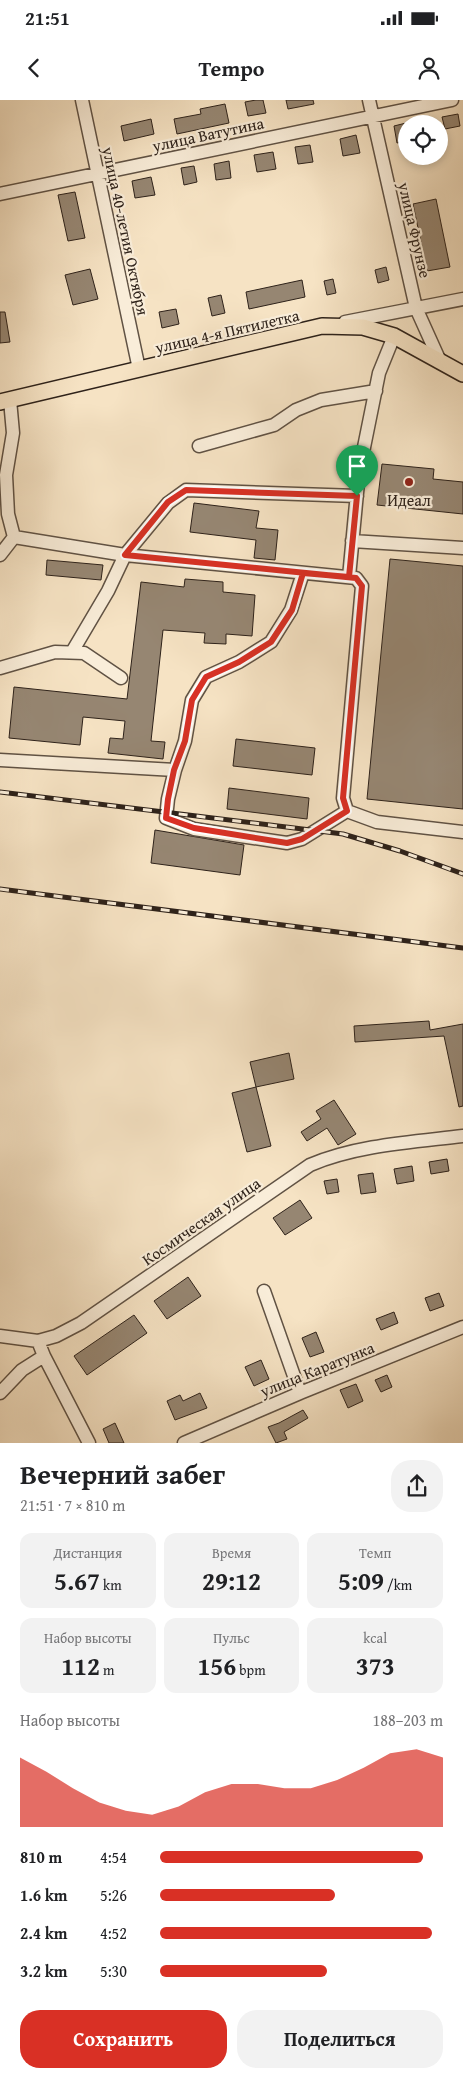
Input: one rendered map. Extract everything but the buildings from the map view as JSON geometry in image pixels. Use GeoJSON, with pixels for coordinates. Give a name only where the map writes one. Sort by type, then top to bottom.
{"type":"FeatureCollection","features":[{"type":"Feature","properties":{"kind":"main road","name":"улица 4-я Пятилетка"},"geometry":{"type":"LineString","coordinates":[[5,401],[322,326]]}},
{"type":"Feature","properties":{"kind":"main road"},"geometry":{"type":"LineString","coordinates":[[322,326],[363,327],[394,336],[463,374]]}},
{"type":"Feature","properties":{"kind":"street","name":"улица 40-летия Октября"},"geometry":{"type":"LineString","coordinates":[[82,100],[139,369]]}},
{"type":"Feature","properties":{"kind":"street","name":"улица Фрунзе"},"geometry":{"type":"LineString","coordinates":[[369,100],[416,308],[438,359]]}},
{"type":"Feature","properties":{"kind":"street","name":"улица Ватутина"},"geometry":{"type":"LineString","coordinates":[[0,194],[452,100]]}},
{"type":"Feature","properties":{"kind":"street","name":"улица 4-я Пятилетка"},"geometry":{"type":"LineString","coordinates":[[322,326],[463,299]]}},
{"type":"Feature","properties":{"kind":"street"},"geometry":{"type":"LineString","coordinates":[[349,577],[359,472],[379,373],[394,336]]}},
{"type":"Feature","properties":{"kind":"street"},"geometry":{"type":"LineString","coordinates":[[198,446],[274,425],[296,410],[321,400],[376,391]]}},
{"type":"Feature","properties":{"kind":"street"},"geometry":{"type":"LineString","coordinates":[[5,401],[13,434],[6,475],[8,514],[14,537]]}},
{"type":"Feature","properties":{"kind":"street"},"geometry":{"type":"LineString","coordinates":[[72,652],[108,591],[125,555],[168,502],[186,490],[357,496]]}},
{"type":"Feature","properties":{"kind":"street"},"geometry":{"type":"LineString","coordinates":[[0,555],[14,537]]}},
{"type":"Feature","properties":{"kind":"street"},"geometry":{"type":"LineString","coordinates":[[14,537],[125,555],[356,578],[362,586],[343,798],[347,811]]}},
{"type":"Feature","properties":{"kind":"street"},"geometry":{"type":"LineString","coordinates":[[352,541],[463,548]]}},
{"type":"Feature","properties":{"kind":"street"},"geometry":{"type":"LineString","coordinates":[[303,573],[292,610],[271,642],[239,662],[206,677],[192,700],[185,741],[174,770],[166,818],[194,828],[287,843],[302,839],[347,811]]}},
{"type":"Feature","properties":{"kind":"street"},"geometry":{"type":"LineString","coordinates":[[0,668],[55,652],[84,652],[121,678]]}},
{"type":"Feature","properties":{"kind":"street"},"geometry":{"type":"LineString","coordinates":[[0,760],[174,770]]}},
{"type":"Feature","properties":{"kind":"street"},"geometry":{"type":"LineString","coordinates":[[347,811],[377,822],[463,832]]}},
{"type":"Feature","properties":{"kind":"street","name":"Космическая улица"},"geometry":{"type":"LineString","coordinates":[[38,1341],[56,1336],[81,1323],[310,1166],[330,1157],[349,1153],[398,1144],[463,1136]]}},
{"type":"Feature","properties":{"kind":"street"},"geometry":{"type":"LineString","coordinates":[[264,1291],[300,1393]]}},
{"type":"Feature","properties":{"kind":"street","name":"улица Каратунка"},"geometry":{"type":"LineString","coordinates":[[184,1443],[300,1393],[463,1327]]}},
{"type":"Feature","properties":{"kind":"street"},"geometry":{"type":"LineString","coordinates":[[0,1336],[38,1341],[89,1443]]}},
{"type":"Feature","properties":{"kind":"street"},"geometry":{"type":"LineString","coordinates":[[0,1393],[22,1370],[44,1356]]}},
{"type":"Feature","properties":{"kind":"railway"},"geometry":{"type":"LineString","coordinates":[[0,792],[343,834],[400,851],[463,874]]}},
{"type":"Feature","properties":{"kind":"railway"},"geometry":{"type":"LineString","coordinates":[[0,889],[463,948]]}},
{"type":"Feature","properties":{"kind":"place","name":"Идеал"},"geometry":{"type":"Point","coordinates":[409,482]}},
{"type":"Feature","properties":{"kind":"route"},"geometry":{"type":"LineString","coordinates":[[357,496],[186,490],[168,502],[125,555],[303,573],[356,578],[362,586],[343,798],[347,811],[302,839],[287,843],[194,828],[166,818],[174,770],[185,741],[192,700],[206,677],[239,662],[271,642],[292,610],[303,573],[349,577],[357,496]]}}]}
